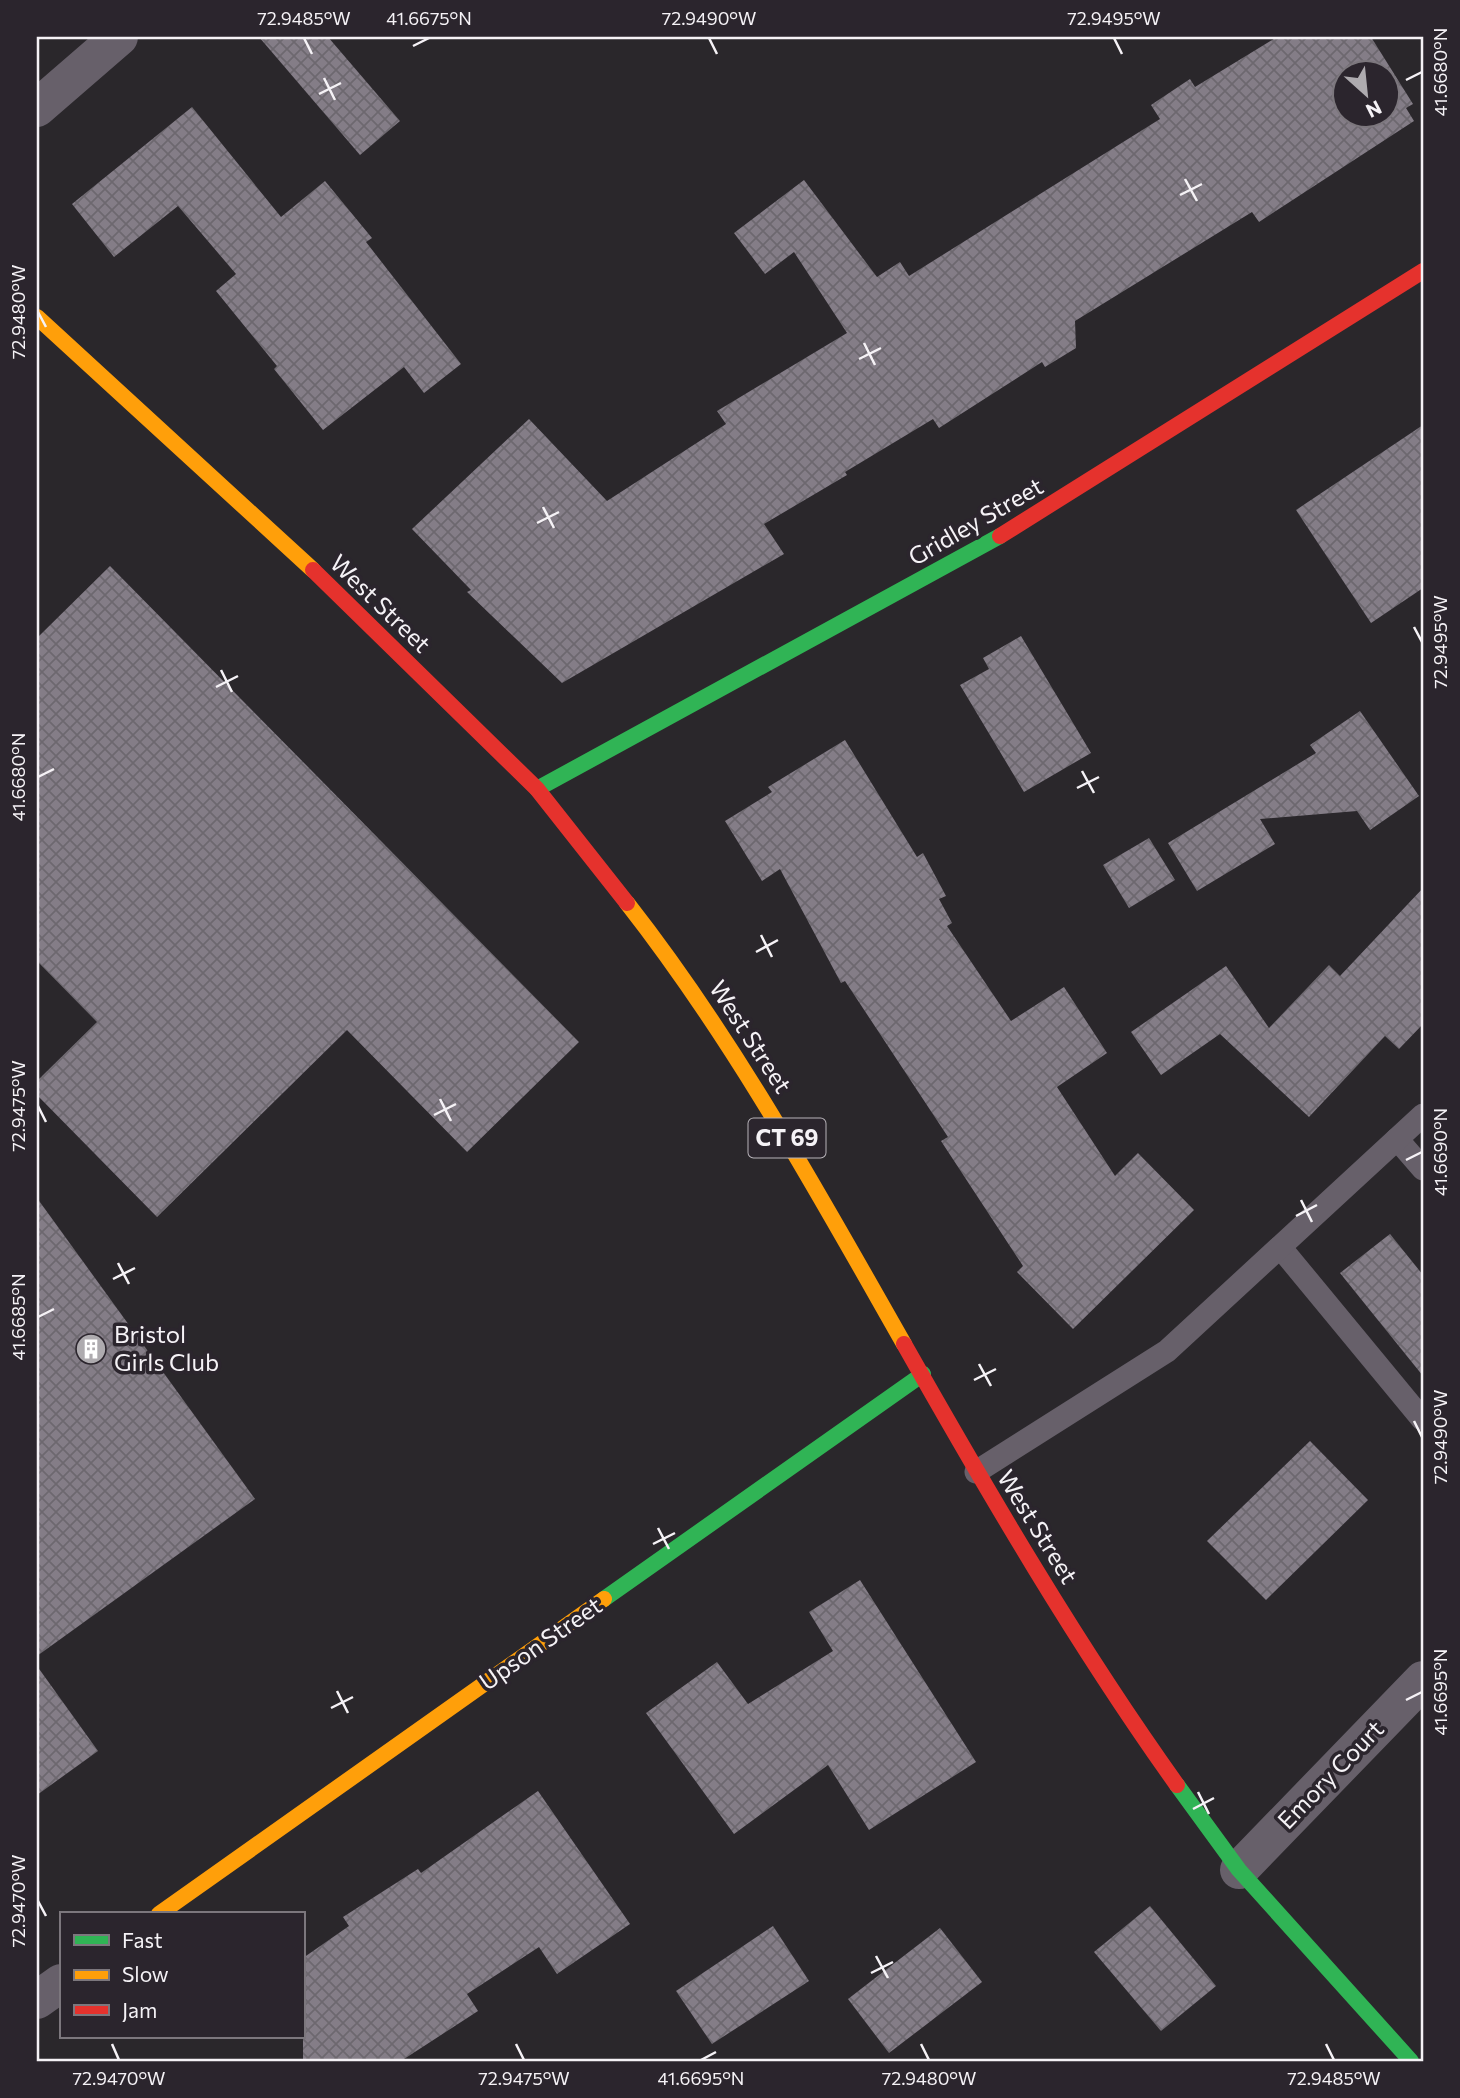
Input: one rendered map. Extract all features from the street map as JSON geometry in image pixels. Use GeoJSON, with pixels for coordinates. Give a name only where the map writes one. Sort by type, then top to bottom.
{"type":"FeatureCollection","features":[{"type":"Feature","properties":{"kind":"main road","name":"Gridley Street"},"geometry":{"type":"LineString","coordinates":[[537,789],[989,543],[1423,271]]}},
{"type":"Feature","properties":{"kind":"main road","name":"West Street"},"geometry":{"type":"LineString","coordinates":[[37,317],[315,572],[537,789],[667,954],[732,1049],[923,1374],[976,1472],[1138,1730],[1239,1870],[1399,2058]]}},
{"type":"Feature","properties":{"kind":"main road","name":"Upson Street"},"geometry":{"type":"LineString","coordinates":[[162,1912],[923,1374]]}},
{"type":"Feature","properties":{"kind":"street"},"geometry":{"type":"LineString","coordinates":[[37,108],[119,37]]}},
{"type":"Feature","properties":{"kind":"street","name":"Emory Court"},"geometry":{"type":"LineString","coordinates":[[1239,1870],[1423,1680]]}},
{"type":"Feature","properties":{"kind":"street"},"geometry":{"type":"LineString","coordinates":[[37,2000],[60,1984]]}},
{"type":"Feature","properties":{"kind":"lane"},"geometry":{"type":"LineString","coordinates":[[976,1472],[1167,1351],[1423,1115]]}},
{"type":"Feature","properties":{"kind":"lane"},"geometry":{"type":"LineString","coordinates":[[1397,1139],[1423,1169]]}},
{"type":"Feature","properties":{"kind":"lane"},"geometry":{"type":"LineString","coordinates":[[1280,1247],[1422,1419]]}},
{"type":"Feature","properties":{"kind":"building"},"geometry":{"type":"Polygon","coordinates":[[[259,37],[328,37],[400,121],[360,155],[259,37]]]}},
{"type":"Feature","properties":{"kind":"building"},"geometry":{"type":"Polygon","coordinates":[[[1277,37],[1371,37],[1385,60],[1330,60],[1330,130],[1400,130],[1400,83],[1413,104],[1406,108],[1414,121],[1259,222],[1252,212],[1075,321],[1076,348],[1045,367],[1042,362],[939,428],[933,419],[845,472],[847,475],[764,524],[784,554],[562,683],[467,592],[471,590],[412,529],[529,419],[607,501],[726,424],[717,411],[847,333],[794,252],[765,274],[734,233],[804,180],[877,277],[900,262],[909,276],[1160,119],[1151,105],[1190,79],[1195,87],[1277,37]]]}},
{"type":"Feature","properties":{"kind":"building"},"geometry":{"type":"Polygon","coordinates":[[[192,107],[281,217],[325,181],[372,238],[366,242],[461,364],[424,393],[404,367],[323,430],[274,369],[277,366],[216,291],[236,274],[178,206],[114,257],[72,204],[192,107]]]}},
{"type":"Feature","properties":{"kind":"building"},"geometry":{"type":"Polygon","coordinates":[[[1423,425],[1423,588],[1371,623],[1296,510],[1423,425]]]}},
{"type":"Feature","properties":{"kind":"building"},"geometry":{"type":"Polygon","coordinates":[[[110,566],[579,1042],[467,1152],[347,1030],[157,1217],[37,1095],[37,1081],[97,1022],[37,961],[37,638],[110,566]]]}},
{"type":"Feature","properties":{"kind":"building"},"geometry":{"type":"Polygon","coordinates":[[[1021,636],[1091,753],[1024,792],[960,685],[989,669],[983,658],[1021,636]]]}},
{"type":"Feature","properties":{"kind":"building"},"geometry":{"type":"Polygon","coordinates":[[[1360,711],[1419,796],[1370,830],[1357,811],[1260,819],[1275,844],[1197,891],[1168,843],[1316,753],[1310,745],[1360,711]]]}},
{"type":"Feature","properties":{"kind":"building"},"geometry":{"type":"Polygon","coordinates":[[[845,740],[917,857],[923,853],[946,896],[939,899],[952,923],[947,926],[1011,1021],[1064,987],[1107,1053],[1057,1087],[1115,1176],[1138,1153],[1194,1210],[1073,1329],[1017,1272],[1023,1266],[941,1141],[948,1137],[845,981],[841,983],[780,869],[762,881],[725,821],[772,792],[768,787],[845,740]]]}},
{"type":"Feature","properties":{"kind":"building"},"geometry":{"type":"Polygon","coordinates":[[[1149,838],[1175,880],[1129,908],[1103,865],[1149,838]]]}},
{"type":"Feature","properties":{"kind":"building"},"geometry":{"type":"Polygon","coordinates":[[[1423,888],[1423,1024],[1399,1049],[1385,1036],[1309,1117],[1220,1034],[1161,1075],[1131,1032],[1226,966],[1269,1028],[1329,965],[1340,976],[1423,888]]]}},
{"type":"Feature","properties":{"kind":"building","name":"Bristol Girls Club"},"geometry":{"type":"Polygon","coordinates":[[[37,1198],[255,1499],[37,1656],[37,1198]]]}},
{"type":"Feature","properties":{"kind":"building"},"geometry":{"type":"Polygon","coordinates":[[[1390,1234],[1423,1275],[1423,1376],[1340,1273],[1390,1234]]]}},
{"type":"Feature","properties":{"kind":"building"},"geometry":{"type":"Polygon","coordinates":[[[1310,1441],[1368,1500],[1266,1600],[1207,1541],[1310,1441]]]}},
{"type":"Feature","properties":{"kind":"building"},"geometry":{"type":"Polygon","coordinates":[[[860,1580],[976,1762],[869,1830],[828,1765],[734,1834],[646,1713],[717,1662],[748,1704],[833,1651],[809,1612],[860,1580]]]}},
{"type":"Feature","properties":{"kind":"building"},"geometry":{"type":"Polygon","coordinates":[[[37,1666],[98,1751],[37,1795],[37,1666]]]}},
{"type":"Feature","properties":{"kind":"building"},"geometry":{"type":"Polygon","coordinates":[[[538,1791],[630,1924],[557,1974],[539,1947],[467,1994],[478,2011],[401,2061],[303,2061],[304,1957],[349,1926],[343,1917],[418,1869],[421,1873],[538,1791]]]}},
{"type":"Feature","properties":{"kind":"building"},"geometry":{"type":"Polygon","coordinates":[[[1150,1906],[1216,1986],[1161,2031],[1094,1952],[1150,1906]]]}},
{"type":"Feature","properties":{"kind":"building"},"geometry":{"type":"Polygon","coordinates":[[[773,1926],[809,1981],[712,2044],[676,1991],[773,1926]]]}},
{"type":"Feature","properties":{"kind":"building"},"geometry":{"type":"Polygon","coordinates":[[[940,1928],[982,1982],[889,2053],[848,1999],[940,1928]]]}},
{"type":"Feature","properties":{"kind":"traffic: fast"},"geometry":{"type":"LineString","coordinates":[[537,789],[1000,536]]}},
{"type":"Feature","properties":{"kind":"traffic: fast"},"geometry":{"type":"LineString","coordinates":[[604,1599],[923,1374]]}},
{"type":"Feature","properties":{"kind":"traffic: fast"},"geometry":{"type":"LineString","coordinates":[[1177,1785],[1239,1870],[1411,2061]]}},
{"type":"Feature","properties":{"kind":"traffic: slow"},"geometry":{"type":"LineString","coordinates":[[37,317],[313,570]]}},
{"type":"Feature","properties":{"kind":"traffic: slow"},"geometry":{"type":"LineString","coordinates":[[627,903],[704,1009],[739,1063],[807,1174],[904,1344]]}},
{"type":"Feature","properties":{"kind":"traffic: slow"},"geometry":{"type":"LineString","coordinates":[[162,1912],[604,1599]]}},
{"type":"Feature","properties":{"kind":"traffic: jam"},"geometry":{"type":"LineString","coordinates":[[1000,536],[1423,271]]}},
{"type":"Feature","properties":{"kind":"traffic: jam"},"geometry":{"type":"LineString","coordinates":[[313,570],[537,789],[627,903]]}},
{"type":"Feature","properties":{"kind":"traffic: jam"},"geometry":{"type":"LineString","coordinates":[[904,1344],[1035,1568],[1104,1678],[1177,1785]]}},
{"type":"Feature","properties":{"kind":"place","name":"Bristol Girls Club"},"geometry":{"type":"Point","coordinates":[91,1349]}}]}
